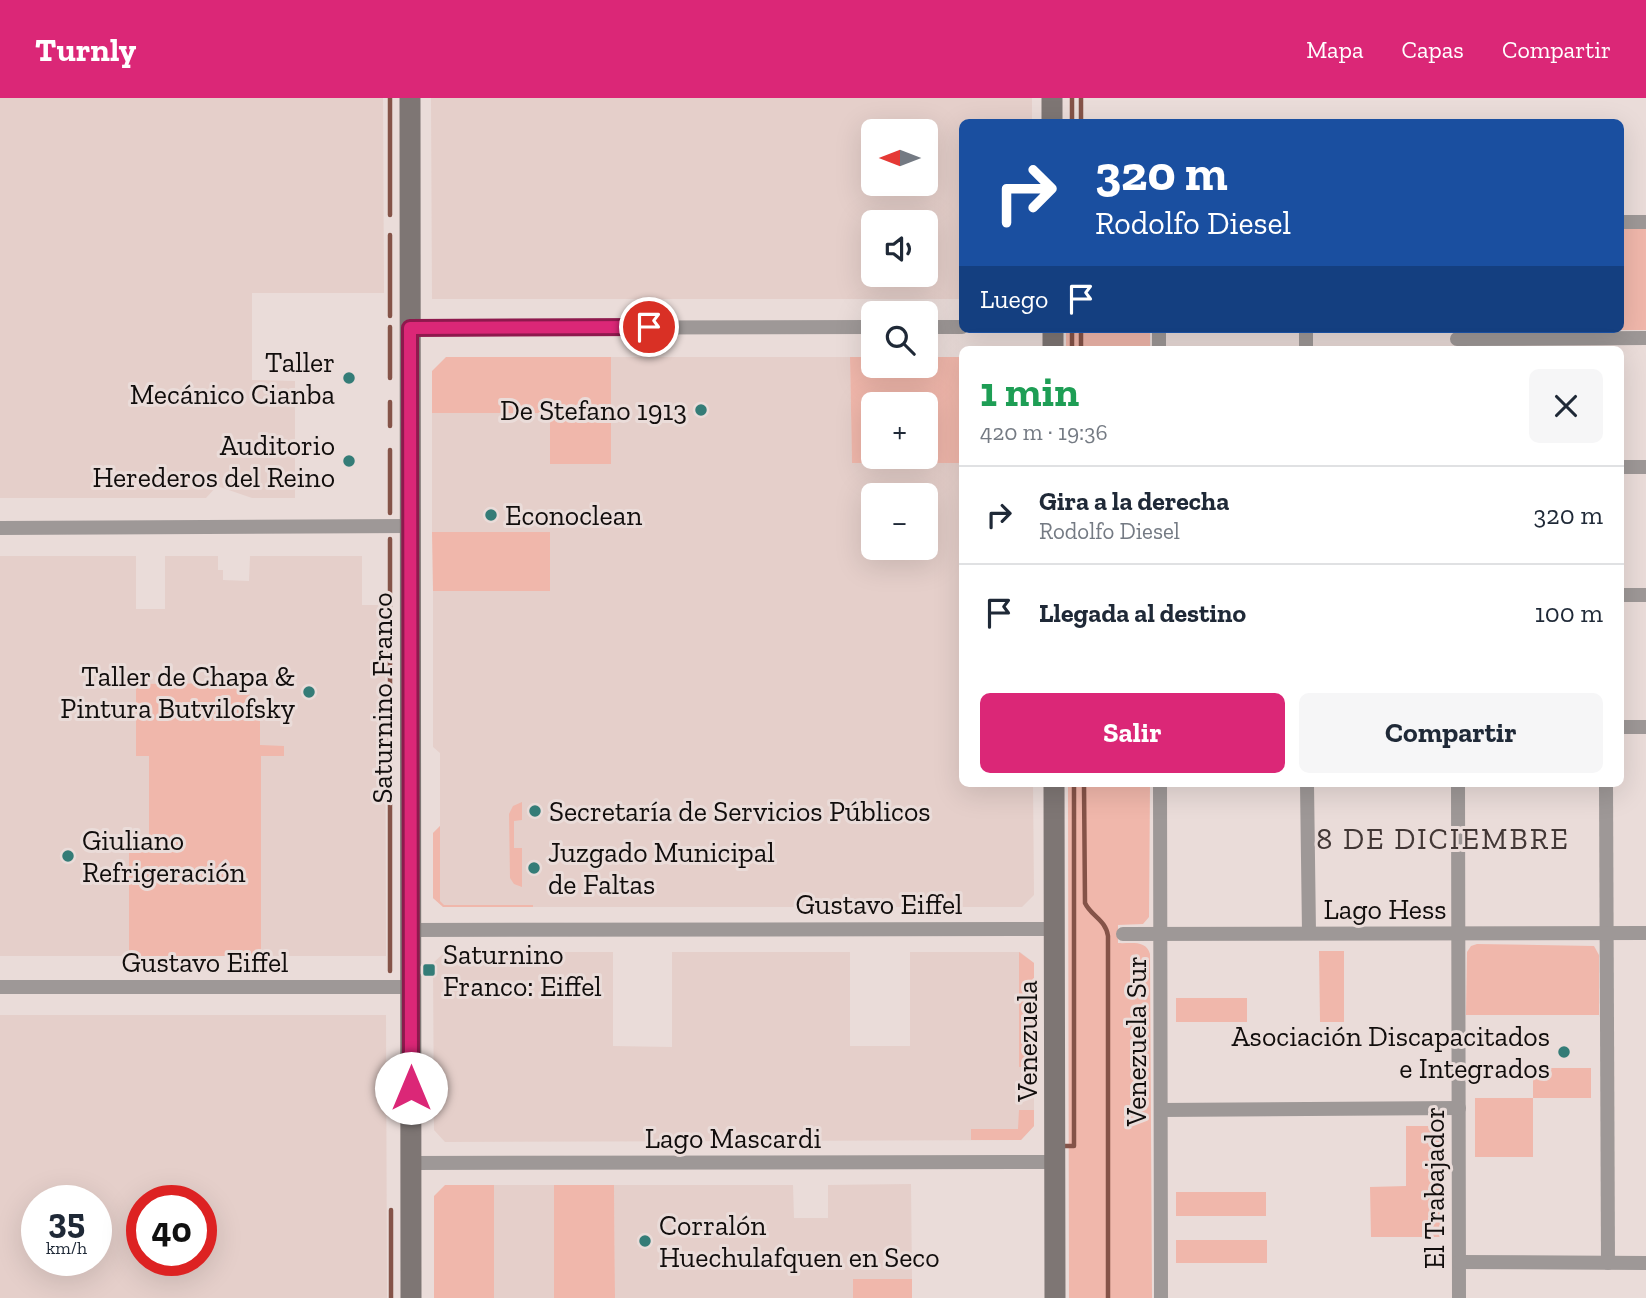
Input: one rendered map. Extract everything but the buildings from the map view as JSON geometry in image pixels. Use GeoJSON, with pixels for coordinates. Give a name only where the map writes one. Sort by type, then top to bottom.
{"type":"FeatureCollection","features":[{"type":"Feature","properties":{"kind":"street","name":"Saturnino Franco"},"geometry":{"type":"LineString","coordinates":[[410,98],[411,1298]]}},
{"type":"Feature","properties":{"kind":"street"},"geometry":{"type":"LineString","coordinates":[[1052,98],[1052,119]]}},
{"type":"Feature","properties":{"kind":"street"},"geometry":{"type":"LineString","coordinates":[[1624,222],[1646,222]]}},
{"type":"Feature","properties":{"kind":"street"},"geometry":{"type":"LineString","coordinates":[[410,328],[861,327]]}},
{"type":"Feature","properties":{"kind":"street"},"geometry":{"type":"LineString","coordinates":[[938,327],[959,327]]}},
{"type":"Feature","properties":{"kind":"street"},"geometry":{"type":"LineString","coordinates":[[1457,339],[1646,338]]}},
{"type":"Feature","properties":{"kind":"street"},"geometry":{"type":"LineString","coordinates":[[1624,467],[1646,467]]}},
{"type":"Feature","properties":{"kind":"street"},"geometry":{"type":"LineString","coordinates":[[0,528],[410,526]]}},
{"type":"Feature","properties":{"kind":"street"},"geometry":{"type":"LineString","coordinates":[[1624,595],[1646,595]]}},
{"type":"Feature","properties":{"kind":"street"},"geometry":{"type":"LineString","coordinates":[[1624,727],[1646,727]]}},
{"type":"Feature","properties":{"kind":"street","name":"Venezuela"},"geometry":{"type":"LineString","coordinates":[[1054,787],[1055,1298]]}},
{"type":"Feature","properties":{"kind":"street","name":"Venezuela Sur"},"geometry":{"type":"LineString","coordinates":[[1160,787],[1161,1298]]}},
{"type":"Feature","properties":{"kind":"street"},"geometry":{"type":"LineString","coordinates":[[1307,787],[1309,933]]}},
{"type":"Feature","properties":{"kind":"street","name":"El Trabajador"},"geometry":{"type":"LineString","coordinates":[[1458,787],[1459,1298]]}},
{"type":"Feature","properties":{"kind":"street"},"geometry":{"type":"LineString","coordinates":[[1606,787],[1608,1263]]}},
{"type":"Feature","properties":{"kind":"street","name":"Gustavo Eiffel"},"geometry":{"type":"LineString","coordinates":[[410,930],[1054,929]]}},
{"type":"Feature","properties":{"kind":"street","name":"Lago Hess"},"geometry":{"type":"LineString","coordinates":[[1123,934],[1646,933]]}},
{"type":"Feature","properties":{"kind":"street","name":"Gustavo Eiffel"},"geometry":{"type":"LineString","coordinates":[[0,987],[411,987]]}},
{"type":"Feature","properties":{"kind":"street"},"geometry":{"type":"LineString","coordinates":[[1161,1110],[1459,1108]]}},
{"type":"Feature","properties":{"kind":"street","name":"Lago Mascardi"},"geometry":{"type":"LineString","coordinates":[[411,1163],[1055,1162]]}},
{"type":"Feature","properties":{"kind":"street"},"geometry":{"type":"LineString","coordinates":[[1459,1262],[1646,1263]]}},
{"type":"Feature","properties":{"kind":"shaded area"},"geometry":{"type":"Polygon","coordinates":[[[0,98],[383,98],[384,293],[252,293],[252,380],[295,381],[295,498],[252,498],[217,486],[206,498],[0,498],[0,98]]]}},
{"type":"Feature","properties":{"kind":"shaded area"},"geometry":{"type":"Polygon","coordinates":[[[431,98],[1032,98],[1032,119],[959,119],[959,299],[432,299],[431,98]]]}},
{"type":"Feature","properties":{"kind":"shaded area"},"geometry":{"type":"Polygon","coordinates":[[[1624,227],[1646,227],[1646,330],[1624,330],[1624,227]]]}},
{"type":"Feature","properties":{"kind":"shaded area"},"geometry":{"type":"Polygon","coordinates":[[[1066,333],[1150,333],[1150,346],[1066,346],[1066,333]]]}},
{"type":"Feature","properties":{"kind":"shaded area"},"geometry":{"type":"Polygon","coordinates":[[[446,357],[611,357],[611,464],[550,464],[550,413],[432,413],[432,371],[446,357]]]}},
{"type":"Feature","properties":{"kind":"shaded area"},"geometry":{"type":"Polygon","coordinates":[[[611,357],[850,357],[852,463],[861,463],[861,469],[938,469],[938,463],[959,463],[959,787],[1033,787],[1034,895],[1022,907],[444,907],[433,898],[433,833],[440,826],[440,753],[433,747],[433,591],[550,591],[550,532],[432,532],[432,413],[550,413],[611,463],[611,357]]]}},
{"type":"Feature","properties":{"kind":"shaded area"},"geometry":{"type":"Polygon","coordinates":[[[850,357],[861,357],[861,378],[938,378],[938,357],[959,357],[959,463],[938,463],[938,392],[861,392],[861,463],[852,463],[850,357]]]}},
{"type":"Feature","properties":{"kind":"shaded area"},"geometry":{"type":"Polygon","coordinates":[[[432,532],[550,532],[550,591],[433,591],[432,532]]]}},
{"type":"Feature","properties":{"kind":"shaded area"},"geometry":{"type":"Polygon","coordinates":[[[0,556],[136,556],[136,609],[165,609],[165,556],[218,556],[218,570],[223,570],[223,580],[249,581],[250,556],[362,556],[362,605],[385,605],[386,956],[261,956],[261,756],[284,746],[260,746],[260,710],[250,709],[243,684],[137,756],[149,756],[149,845],[129,846],[129,956],[0,956],[0,556]]]}},
{"type":"Feature","properties":{"kind":"shaded area"},"geometry":{"type":"Polygon","coordinates":[[[243,683],[243,691],[250,695],[250,709],[260,709],[260,745],[284,746],[284,756],[261,756],[261,956],[129,956],[129,845],[149,845],[149,756],[136,756],[136,684],[243,683]]]}},
{"type":"Feature","properties":{"kind":"shaded area"},"geometry":{"type":"Polygon","coordinates":[[[1068,787],[1150,787],[1149,917],[1143,924],[1118,925],[1118,943],[1141,944],[1150,954],[1152,1298],[1069,1298],[1068,787]]]}},
{"type":"Feature","properties":{"kind":"shaded area"},"geometry":{"type":"Polygon","coordinates":[[[522,802],[522,820],[514,821],[514,848],[522,848],[522,887],[514,884],[510,878],[509,814],[513,806],[522,802]]]}},
{"type":"Feature","properties":{"kind":"shaded area"},"geometry":{"type":"Polygon","coordinates":[[[440,826],[440,901],[444,905],[533,907],[443,907],[433,898],[433,833],[440,826]]]}},
{"type":"Feature","properties":{"kind":"shaded area"},"geometry":{"type":"Polygon","coordinates":[[[1471,946],[1594,946],[1599,955],[1599,1015],[1466,1015],[1467,952],[1471,946]]]}},
{"type":"Feature","properties":{"kind":"shaded area"},"geometry":{"type":"Polygon","coordinates":[[[1319,951],[1344,951],[1344,1022],[1320,1022],[1319,951]]]}},
{"type":"Feature","properties":{"kind":"shaded area"},"geometry":{"type":"Polygon","coordinates":[[[445,952],[613,952],[613,1046],[672,1047],[672,952],[850,952],[850,1046],[910,1046],[910,952],[1020,952],[1034,963],[1034,1126],[1021,1140],[445,1142],[434,1130],[433,963],[445,952]]]}},
{"type":"Feature","properties":{"kind":"shaded area"},"geometry":{"type":"Polygon","coordinates":[[[1019,952],[1034,963],[1034,1066],[1019,1067],[1019,952]]]}},
{"type":"Feature","properties":{"kind":"shaded area"},"geometry":{"type":"Polygon","coordinates":[[[1176,998],[1247,998],[1247,1022],[1176,1022],[1176,998]]]}},
{"type":"Feature","properties":{"kind":"shaded area"},"geometry":{"type":"Polygon","coordinates":[[[0,1015],[386,1015],[387,1298],[0,1298],[0,1015]]]}},
{"type":"Feature","properties":{"kind":"shaded area"},"geometry":{"type":"Polygon","coordinates":[[[1533,1068],[1591,1068],[1591,1098],[1533,1098],[1533,1068]]]}},
{"type":"Feature","properties":{"kind":"shaded area"},"geometry":{"type":"Polygon","coordinates":[[[1475,1098],[1533,1098],[1533,1157],[1475,1157],[1475,1098]]]}},
{"type":"Feature","properties":{"kind":"shaded area"},"geometry":{"type":"Polygon","coordinates":[[[1019,1110],[1034,1110],[1034,1126],[1021,1140],[971,1140],[971,1129],[1018,1129],[1019,1110]]]}},
{"type":"Feature","properties":{"kind":"shaded area"},"geometry":{"type":"Polygon","coordinates":[[[1406,1126],[1429,1126],[1442,1137],[1442,1237],[1371,1237],[1370,1187],[1406,1186],[1406,1126]]]}},
{"type":"Feature","properties":{"kind":"shaded area"},"geometry":{"type":"Polygon","coordinates":[[[911,1184],[912,1279],[853,1279],[853,1298],[615,1298],[614,1185],[793,1185],[794,1218],[828,1218],[828,1185],[911,1184]]]}},
{"type":"Feature","properties":{"kind":"shaded area"},"geometry":{"type":"Polygon","coordinates":[[[445,1185],[494,1185],[494,1298],[434,1298],[434,1196],[445,1185]]]}},
{"type":"Feature","properties":{"kind":"shaded area"},"geometry":{"type":"Polygon","coordinates":[[[494,1185],[554,1185],[554,1298],[494,1298],[494,1185]]]}},
{"type":"Feature","properties":{"kind":"shaded area"},"geometry":{"type":"Polygon","coordinates":[[[554,1185],[614,1185],[615,1298],[554,1298],[554,1185]]]}},
{"type":"Feature","properties":{"kind":"shaded area"},"geometry":{"type":"Polygon","coordinates":[[[1176,1192],[1266,1192],[1266,1216],[1176,1216],[1176,1192]]]}},
{"type":"Feature","properties":{"kind":"shaded area"},"geometry":{"type":"Polygon","coordinates":[[[1176,1240],[1267,1240],[1267,1263],[1176,1263],[1176,1240]]]}},
{"type":"Feature","properties":{"kind":"shaded area"},"geometry":{"type":"Polygon","coordinates":[[[853,1279],[912,1279],[912,1298],[853,1298],[853,1279]]]}},
{"type":"Feature","properties":{"kind":"waterway"},"geometry":{"type":"LineString","coordinates":[[390,98],[390,215]]}},
{"type":"Feature","properties":{"kind":"waterway"},"geometry":{"type":"LineString","coordinates":[[1072,98],[1072,119]]}},
{"type":"Feature","properties":{"kind":"waterway"},"geometry":{"type":"LineString","coordinates":[[1081,98],[1081,119]]}},
{"type":"Feature","properties":{"kind":"waterway"},"geometry":{"type":"LineString","coordinates":[[390,235],[390,316]]}},
{"type":"Feature","properties":{"kind":"waterway"},"geometry":{"type":"LineString","coordinates":[[390,327],[390,378]]}},
{"type":"Feature","properties":{"kind":"waterway"},"geometry":{"type":"LineString","coordinates":[[1072,333],[1072,346]]}},
{"type":"Feature","properties":{"kind":"waterway"},"geometry":{"type":"LineString","coordinates":[[1081,333],[1081,346]]}},
{"type":"Feature","properties":{"kind":"waterway"},"geometry":{"type":"LineString","coordinates":[[390,402],[390,426]]}},
{"type":"Feature","properties":{"kind":"waterway"},"geometry":{"type":"LineString","coordinates":[[390,450],[390,513]]}},
{"type":"Feature","properties":{"kind":"waterway"},"geometry":{"type":"LineString","coordinates":[[390,539],[390,689]]}},
{"type":"Feature","properties":{"kind":"waterway"},"geometry":{"type":"LineString","coordinates":[[390,702],[390,774]]}},
{"type":"Feature","properties":{"kind":"waterway"},"geometry":{"type":"LineString","coordinates":[[1059,1146],[1074,1146],[1074,787]]}},
{"type":"Feature","properties":{"kind":"waterway"},"geometry":{"type":"LineString","coordinates":[[1084,787],[1085,903],[1104,926],[1108,936],[1108,1298]]}},
{"type":"Feature","properties":{"kind":"waterway"},"geometry":{"type":"LineString","coordinates":[[390,797],[390,971]]}},
{"type":"Feature","properties":{"kind":"waterway"},"geometry":{"type":"LineString","coordinates":[[391,1210],[391,1298]]}},
{"type":"Feature","properties":{"kind":"place","name":"Taller Mecánico Cianba"},"geometry":{"type":"Point","coordinates":[349,378]}},
{"type":"Feature","properties":{"kind":"place","name":"De Stefano 1913"},"geometry":{"type":"Point","coordinates":[701,410]}},
{"type":"Feature","properties":{"kind":"place","name":"Auditorio Herederos del Reino"},"geometry":{"type":"Point","coordinates":[349,461]}},
{"type":"Feature","properties":{"kind":"place","name":"Econoclean"},"geometry":{"type":"Point","coordinates":[491,515]}},
{"type":"Feature","properties":{"kind":"place","name":"Taller de Chapa & Pintura Butvilofsky"},"geometry":{"type":"Point","coordinates":[309,692]}},
{"type":"Feature","properties":{"kind":"place","name":"Secretaría de Servicios Públicos"},"geometry":{"type":"Point","coordinates":[535,811]}},
{"type":"Feature","properties":{"kind":"place","name":"Giuliano Refrigeración"},"geometry":{"type":"Point","coordinates":[68,856]}},
{"type":"Feature","properties":{"kind":"place","name":"Juzgado Municipal de Faltas"},"geometry":{"type":"Point","coordinates":[534,868]}},
{"type":"Feature","properties":{"kind":"place","name":"Saturnino Franco: Eiffel"},"geometry":{"type":"Point","coordinates":[429,970]}},
{"type":"Feature","properties":{"kind":"place","name":"Asociación Discapacitados e Integrados"},"geometry":{"type":"Point","coordinates":[1564,1052]}},
{"type":"Feature","properties":{"kind":"place","name":"Corralón Huechulafquen en Seco"},"geometry":{"type":"Point","coordinates":[645,1241]}},
{"type":"Feature","properties":{"kind":"district","name":"8 DE DICIEMBRE"},"geometry":{"type":"Point","coordinates":[1443,839]}},
{"type":"Feature","properties":{"kind":"route"},"geometry":{"type":"LineString","coordinates":[[411,1088],[410,328],[649,327]]}}]}
